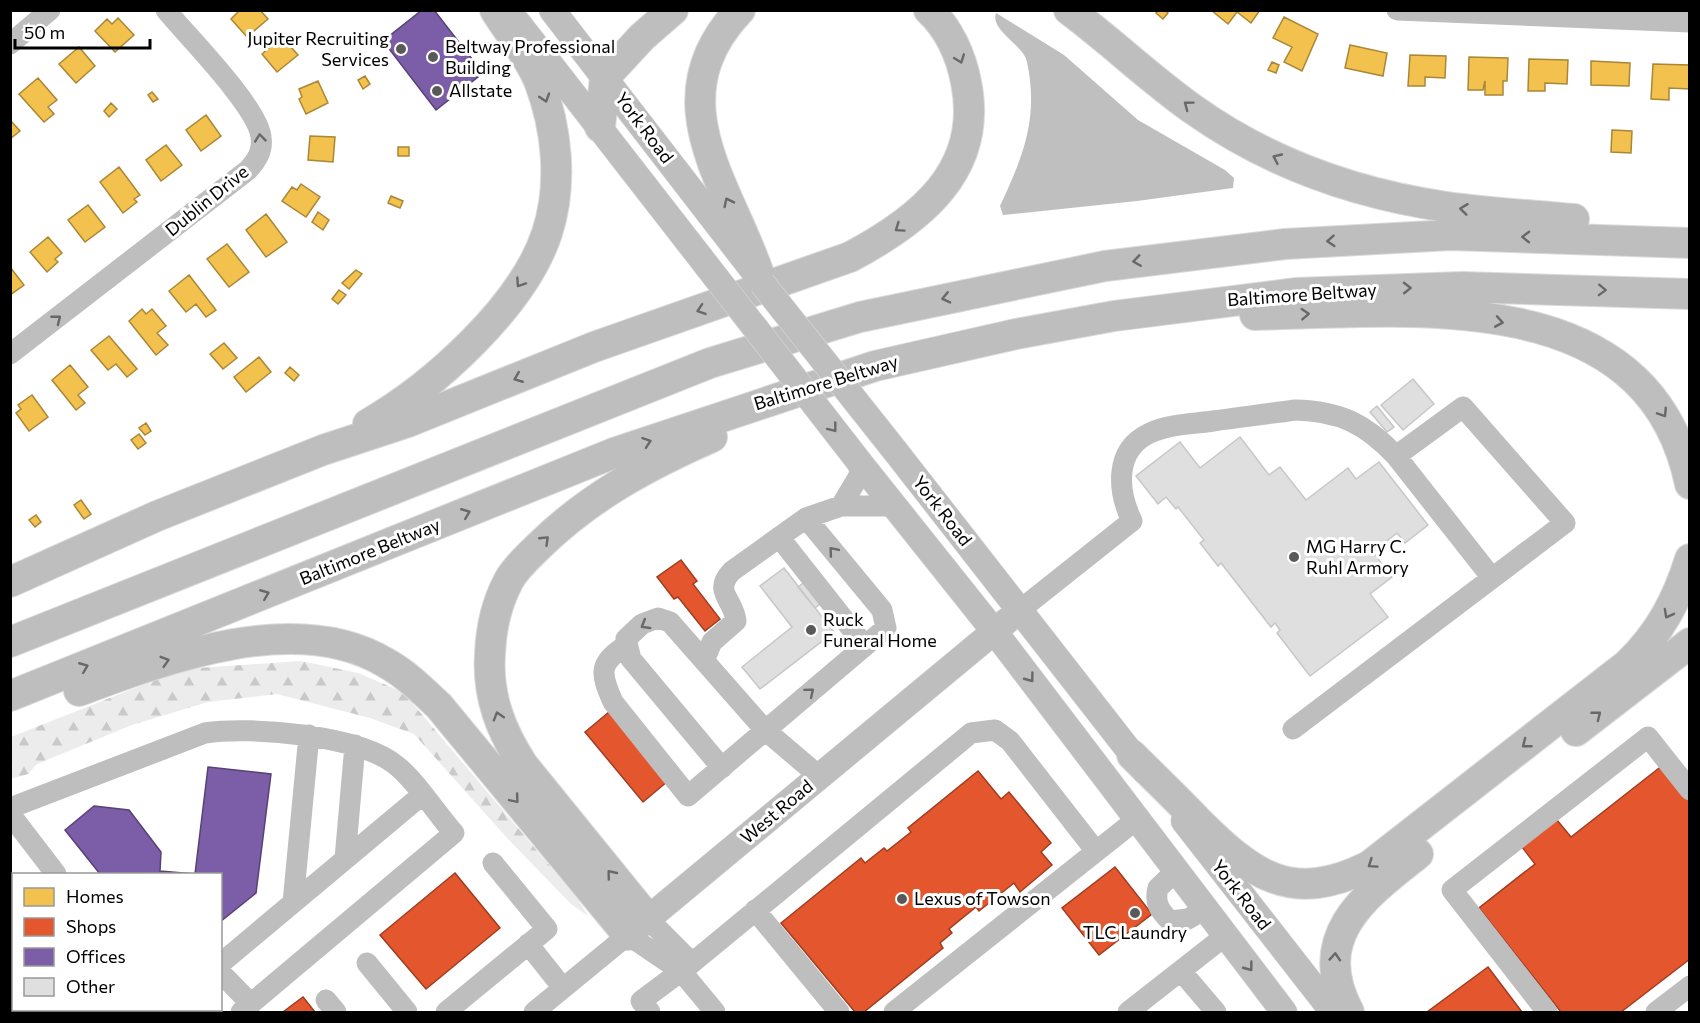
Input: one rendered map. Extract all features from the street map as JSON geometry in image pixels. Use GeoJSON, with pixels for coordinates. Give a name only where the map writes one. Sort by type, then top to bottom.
{"type":"FeatureCollection","features":[{"type":"Feature","properties":{"kind":"highway"},"geometry":{"type":"LineString","coordinates":[[323,450],[385,414],[422,388],[456,358],[513,294],[533,263],[547,234],[555,201],[556,167],[549,112],[538,78],[495,10]]}},
{"type":"Feature","properties":{"kind":"highway"},"geometry":{"type":"LineString","coordinates":[[600,127],[605,77],[642,36],[674,10]]}},
{"type":"Feature","properties":{"kind":"highway"},"geometry":{"type":"LineString","coordinates":[[740,10],[716,40],[705,67],[700,91],[700,120],[707,154],[752,264]]}},
{"type":"Feature","properties":{"kind":"highway"},"geometry":{"type":"LineString","coordinates":[[10,582],[157,516],[323,450],[408,422],[594,347],[850,257],[884,239],[915,217],[942,189],[958,164],[966,136],[969,110],[962,63],[937,18],[929,10]]}},
{"type":"Feature","properties":{"kind":"highway"},"geometry":{"type":"LineString","coordinates":[[1069,10],[1194,110],[1237,138],[1319,176],[1375,193],[1445,207],[1689,232]]}},
{"type":"Feature","properties":{"kind":"highway"},"geometry":{"type":"LineString","coordinates":[[10,642],[710,363],[860,317],[1105,266],[1285,244],[1451,235],[1689,243]]}},
{"type":"Feature","properties":{"kind":"highway","name":"Baltimore Beltway"},"geometry":{"type":"LineString","coordinates":[[10,696],[614,453],[875,366],[1016,334],[1114,316],[1296,293],[1462,287],[1689,294]]}},
{"type":"Feature","properties":{"kind":"highway"},"geometry":{"type":"LineString","coordinates":[[1016,334],[1211,316],[1376,310],[1475,318],[1560,333],[1593,348],[1616,363],[1655,402],[1671,425],[1684,456],[1689,484]]}},
{"type":"Feature","properties":{"kind":"highway"},"geometry":{"type":"LineString","coordinates":[[638,927],[523,765],[508,742],[497,718],[491,689],[489,662],[496,608],[510,578],[531,554],[562,523],[598,496],[690,447],[875,366]]}},
{"type":"Feature","properties":{"kind":"highway"},"geometry":{"type":"LineString","coordinates":[[1132,755],[1231,854],[1252,869],[1270,877],[1310,884],[1348,877],[1369,866],[1628,664],[1651,642],[1666,618],[1681,589],[1689,559]]}},
{"type":"Feature","properties":{"kind":"highway"},"geometry":{"type":"LineString","coordinates":[[10,714],[131,672],[219,648],[293,638],[331,642],[360,650],[386,662],[408,677],[439,706],[638,927]]}},
{"type":"Feature","properties":{"kind":"highway"},"geometry":{"type":"LineString","coordinates":[[1349,1012],[1335,974],[1334,954],[1338,937],[1359,903],[1689,643]]}},
{"type":"Feature","properties":{"kind":"main road","name":"York Road"},"geometry":{"type":"LineString","coordinates":[[509,10],[860,463],[897,506],[994,631],[1284,1012]]}},
{"type":"Feature","properties":{"kind":"main road","name":"York Road"},"geometry":{"type":"LineString","coordinates":[[552,10],[1333,1012]]}},
{"type":"Feature","properties":{"kind":"main road","name":"West Road"},"geometry":{"type":"LineString","coordinates":[[638,927],[1020,610]]}},
{"type":"Feature","properties":{"kind":"main road"},"geometry":{"type":"LineString","coordinates":[[1137,819],[1154,818],[1170,826],[1226,896],[1262,921]]}},
{"type":"Feature","properties":{"kind":"street"},"geometry":{"type":"LineString","coordinates":[[10,44],[50,10]]}},
{"type":"Feature","properties":{"kind":"street","name":"Dublin Drive"},"geometry":{"type":"LineString","coordinates":[[10,354],[248,170],[258,158],[261,136],[252,112],[165,10]]}},
{"type":"Feature","properties":{"kind":"street"},"geometry":{"type":"LineString","coordinates":[[1397,10],[1689,22]]}},
{"type":"Feature","properties":{"kind":"street"},"geometry":{"type":"LineString","coordinates":[[1293,729],[1565,523],[1463,407],[1396,456]]}},
{"type":"Feature","properties":{"kind":"street"},"geometry":{"type":"LineString","coordinates":[[1020,610],[1132,521],[1122,501],[1120,484],[1123,467],[1128,454],[1149,433],[1170,427],[1295,410],[1338,414],[1382,441],[1492,578]]}},
{"type":"Feature","properties":{"kind":"street"},"geometry":{"type":"LineString","coordinates":[[841,506],[859,476],[860,463]]}},
{"type":"Feature","properties":{"kind":"street"},"geometry":{"type":"LineString","coordinates":[[704,661],[712,642],[736,621],[735,612],[724,596],[725,578],[806,518],[841,506],[897,506]]}},
{"type":"Feature","properties":{"kind":"street"},"geometry":{"type":"LineString","coordinates":[[627,645],[609,656],[605,664],[607,687],[613,702],[688,796],[886,628],[882,610],[806,518]]}},
{"type":"Feature","properties":{"kind":"street"},"geometry":{"type":"LineString","coordinates":[[779,537],[865,646]]}},
{"type":"Feature","properties":{"kind":"street"},"geometry":{"type":"LineString","coordinates":[[722,768],[631,659],[626,639],[642,624],[658,618],[670,622],[765,730],[819,776]]}},
{"type":"Feature","properties":{"kind":"street"},"geometry":{"type":"LineString","coordinates":[[10,808],[205,733],[227,729],[309,735],[355,745],[397,765],[454,833],[246,1008],[222,975]]}},
{"type":"Feature","properties":{"kind":"street"},"geometry":{"type":"LineString","coordinates":[[651,1012],[641,1001],[686,967],[971,733],[995,730],[1010,741],[1095,850]]}},
{"type":"Feature","properties":{"kind":"street"},"geometry":{"type":"LineString","coordinates":[[293,903],[309,735]]}},
{"type":"Feature","properties":{"kind":"street"},"geometry":{"type":"LineString","coordinates":[[1547,1012],[1452,890],[1648,737],[1689,790]]}},
{"type":"Feature","properties":{"kind":"street"},"geometry":{"type":"LineString","coordinates":[[345,859],[355,745]]}},
{"type":"Feature","properties":{"kind":"street"},"geometry":{"type":"LineString","coordinates":[[222,962],[422,795]]}},
{"type":"Feature","properties":{"kind":"street"},"geometry":{"type":"LineString","coordinates":[[10,814],[55,873]]}},
{"type":"Feature","properties":{"kind":"street"},"geometry":{"type":"LineString","coordinates":[[894,1012],[1095,850],[1137,819]]}},
{"type":"Feature","properties":{"kind":"street"},"geometry":{"type":"LineString","coordinates":[[446,1012],[547,929],[493,863]]}},
{"type":"Feature","properties":{"kind":"street"},"geometry":{"type":"LineString","coordinates":[[1176,871],[1158,888],[1155,896],[1157,905],[1164,915],[1170,921],[1178,921],[1205,909]]}},
{"type":"Feature","properties":{"kind":"street"},"geometry":{"type":"LineString","coordinates":[[755,910],[839,1012]]}},
{"type":"Feature","properties":{"kind":"street"},"geometry":{"type":"LineString","coordinates":[[638,927],[686,967],[710,1011]]}},
{"type":"Feature","properties":{"kind":"street","name":"West Road"},"geometry":{"type":"LineString","coordinates":[[534,1012],[638,927]]}},
{"type":"Feature","properties":{"kind":"street"},"geometry":{"type":"LineString","coordinates":[[1128,1012],[1225,936]]}},
{"type":"Feature","properties":{"kind":"street"},"geometry":{"type":"LineString","coordinates":[[528,945],[563,988]]}},
{"type":"Feature","properties":{"kind":"street"},"geometry":{"type":"LineString","coordinates":[[367,963],[407,1012]]}},
{"type":"Feature","properties":{"kind":"street"},"geometry":{"type":"LineString","coordinates":[[1181,971],[1216,1012]]}},
{"type":"Feature","properties":{"kind":"street"},"geometry":{"type":"LineString","coordinates":[[1656,1012],[1689,986]]}},
{"type":"Feature","properties":{"kind":"green space"},"geometry":{"type":"Polygon","coordinates":[[[301,661],[358,673],[403,692],[577,898],[588,916],[571,904],[508,839],[414,734],[370,718],[277,694],[208,702],[132,725],[37,764],[28,774],[11,779],[11,737],[183,669],[301,661]]]}},
{"type":"Feature","properties":{"kind":"shaded area"},"geometry":{"type":"Polygon","coordinates":[[[996,13],[1064,55],[1138,120],[1225,170],[1234,178],[1233,188],[1003,215],[1000,206],[1022,154],[1027,137],[1031,101],[1025,56],[1002,32],[995,20],[996,13]]]}},
{"type":"Feature","properties":{"kind":"building: Homes"},"geometry":{"type":"Polygon","coordinates":[[[240,10],[260,10],[268,19],[247,37],[231,19],[240,10]]]}},
{"type":"Feature","properties":{"kind":"building: Homes"},"geometry":{"type":"Polygon","coordinates":[[[1159,10],[1165,10],[1168,13],[1163,19],[1156,13],[1159,10]]]}},
{"type":"Feature","properties":{"kind":"building: Homes"},"geometry":{"type":"Polygon","coordinates":[[[1211,10],[1260,10],[1251,23],[1237,12],[1228,24],[1211,10]]]}},
{"type":"Feature","properties":{"kind":"building: Homes"},"geometry":{"type":"Polygon","coordinates":[[[1284,17],[1318,34],[1302,71],[1284,62],[1292,47],[1273,38],[1284,17]]]}},
{"type":"Feature","properties":{"kind":"building: Homes"},"geometry":{"type":"Polygon","coordinates":[[[118,18],[134,35],[115,52],[95,31],[107,19],[112,24],[118,18]]]}},
{"type":"Feature","properties":{"kind":"building: Homes"},"geometry":{"type":"Polygon","coordinates":[[[282,37],[298,55],[277,72],[262,54],[282,37]]]}},
{"type":"Feature","properties":{"kind":"building: Homes"},"geometry":{"type":"Polygon","coordinates":[[[1350,45],[1387,53],[1383,76],[1345,68],[1350,45]]]}},
{"type":"Feature","properties":{"kind":"building: Homes"},"geometry":{"type":"Polygon","coordinates":[[[79,47],[95,66],[76,83],[59,64],[79,47]]]}},
{"type":"Feature","properties":{"kind":"building: Homes"},"geometry":{"type":"Polygon","coordinates":[[[1410,55],[1446,56],[1445,78],[1425,77],[1425,86],[1408,86],[1410,55]]]}},
{"type":"Feature","properties":{"kind":"building: Homes"},"geometry":{"type":"Polygon","coordinates":[[[1469,57],[1508,58],[1507,81],[1503,81],[1503,95],[1485,95],[1485,81],[1483,90],[1468,90],[1469,57]]]}},
{"type":"Feature","properties":{"kind":"building: Homes"},"geometry":{"type":"Polygon","coordinates":[[[1529,59],[1568,60],[1567,84],[1545,83],[1545,91],[1528,91],[1529,59]]]}},
{"type":"Feature","properties":{"kind":"building: Homes"},"geometry":{"type":"Polygon","coordinates":[[[1591,61],[1630,63],[1629,86],[1591,85],[1591,61]]]}},
{"type":"Feature","properties":{"kind":"building: Homes"},"geometry":{"type":"Polygon","coordinates":[[[1272,62],[1279,65],[1276,73],[1268,70],[1272,62]]]}},
{"type":"Feature","properties":{"kind":"building: Homes"},"geometry":{"type":"Polygon","coordinates":[[[1653,64],[1690,65],[1690,89],[1669,88],[1669,100],[1651,99],[1653,64]]]}},
{"type":"Feature","properties":{"kind":"building: Homes"},"geometry":{"type":"Polygon","coordinates":[[[365,76],[370,84],[363,89],[358,80],[365,76]]]}},
{"type":"Feature","properties":{"kind":"building: Homes"},"geometry":{"type":"Polygon","coordinates":[[[38,78],[57,100],[48,107],[54,114],[44,122],[19,94],[38,78]]]}},
{"type":"Feature","properties":{"kind":"building: Homes"},"geometry":{"type":"Polygon","coordinates":[[[318,81],[328,103],[306,114],[299,99],[302,97],[299,89],[318,81]]]}},
{"type":"Feature","properties":{"kind":"building: Homes"},"geometry":{"type":"Polygon","coordinates":[[[152,92],[158,99],[153,102],[148,95],[152,92]]]}},
{"type":"Feature","properties":{"kind":"building: Homes"},"geometry":{"type":"Polygon","coordinates":[[[111,103],[117,109],[109,117],[104,111],[111,103]]]}},
{"type":"Feature","properties":{"kind":"building: Homes"},"geometry":{"type":"Polygon","coordinates":[[[206,115],[221,136],[201,151],[186,130],[206,115]]]}},
{"type":"Feature","properties":{"kind":"building: Homes"},"geometry":{"type":"Polygon","coordinates":[[[10,120],[20,131],[10,139],[10,120]]]}},
{"type":"Feature","properties":{"kind":"building: Homes"},"geometry":{"type":"Polygon","coordinates":[[[1612,130],[1632,131],[1631,153],[1611,152],[1612,130]]]}},
{"type":"Feature","properties":{"kind":"building: Homes"},"geometry":{"type":"Polygon","coordinates":[[[310,136],[335,137],[333,162],[308,160],[310,136]]]}},
{"type":"Feature","properties":{"kind":"building: Homes"},"geometry":{"type":"Polygon","coordinates":[[[166,145],[182,165],[161,181],[146,160],[166,145]]]}},
{"type":"Feature","properties":{"kind":"building: Homes"},"geometry":{"type":"Polygon","coordinates":[[[398,147],[409,147],[409,156],[398,156],[398,147]]]}},
{"type":"Feature","properties":{"kind":"building: Homes"},"geometry":{"type":"Polygon","coordinates":[[[119,167],[140,195],[134,199],[137,202],[123,213],[100,182],[119,167]]]}},
{"type":"Feature","properties":{"kind":"building: Homes"},"geometry":{"type":"Polygon","coordinates":[[[301,184],[320,197],[306,217],[282,201],[292,187],[297,190],[301,184]]]}},
{"type":"Feature","properties":{"kind":"building: Homes"},"geometry":{"type":"Polygon","coordinates":[[[391,196],[403,201],[400,208],[388,203],[391,196]]]}},
{"type":"Feature","properties":{"kind":"building: Homes"},"geometry":{"type":"Polygon","coordinates":[[[88,205],[105,227],[85,242],[68,220],[88,205]]]}},
{"type":"Feature","properties":{"kind":"building: Homes"},"geometry":{"type":"Polygon","coordinates":[[[318,212],[329,220],[323,230],[312,222],[318,212]]]}},
{"type":"Feature","properties":{"kind":"building: Homes"},"geometry":{"type":"Polygon","coordinates":[[[266,214],[287,242],[266,257],[246,230],[266,214]]]}},
{"type":"Feature","properties":{"kind":"building: Homes"},"geometry":{"type":"Polygon","coordinates":[[[48,237],[62,253],[55,259],[58,262],[47,272],[30,252],[48,237]]]}},
{"type":"Feature","properties":{"kind":"building: Homes"},"geometry":{"type":"Polygon","coordinates":[[[227,244],[249,272],[229,287],[207,259],[227,244]]]}},
{"type":"Feature","properties":{"kind":"building: Homes"},"geometry":{"type":"Polygon","coordinates":[[[10,267],[24,285],[10,295],[10,267]]]}},
{"type":"Feature","properties":{"kind":"building: Homes"},"geometry":{"type":"Polygon","coordinates":[[[356,270],[362,274],[349,289],[342,283],[356,270]]]}},
{"type":"Feature","properties":{"kind":"building: Homes"},"geometry":{"type":"Polygon","coordinates":[[[189,275],[216,310],[206,317],[196,304],[186,312],[169,291],[189,275]]]}},
{"type":"Feature","properties":{"kind":"building: Homes"},"geometry":{"type":"Polygon","coordinates":[[[339,290],[346,295],[338,304],[332,299],[339,290]]]}},
{"type":"Feature","properties":{"kind":"building: Homes"},"geometry":{"type":"Polygon","coordinates":[[[142,309],[146,314],[152,309],[166,326],[157,333],[168,345],[156,355],[129,321],[142,309]]]}},
{"type":"Feature","properties":{"kind":"building: Homes"},"geometry":{"type":"Polygon","coordinates":[[[109,336],[137,369],[127,377],[116,364],[108,370],[91,350],[109,336]]]}},
{"type":"Feature","properties":{"kind":"building: Homes"},"geometry":{"type":"Polygon","coordinates":[[[224,343],[237,358],[223,369],[210,354],[224,343]]]}},
{"type":"Feature","properties":{"kind":"building: Homes"},"geometry":{"type":"Polygon","coordinates":[[[259,357],[271,372],[246,392],[234,377],[259,357]]]}},
{"type":"Feature","properties":{"kind":"building: Homes"},"geometry":{"type":"Polygon","coordinates":[[[70,365],[88,387],[78,395],[85,403],[76,410],[52,380],[70,365]]]}},
{"type":"Feature","properties":{"kind":"building: Homes"},"geometry":{"type":"Polygon","coordinates":[[[290,367],[299,375],[294,381],[285,373],[290,367]]]}},
{"type":"Feature","properties":{"kind":"building: Homes"},"geometry":{"type":"Polygon","coordinates":[[[32,395],[48,417],[29,431],[16,413],[21,409],[18,405],[32,395]]]}},
{"type":"Feature","properties":{"kind":"building: Homes"},"geometry":{"type":"Polygon","coordinates":[[[146,423],[151,431],[145,435],[139,428],[146,423]]]}},
{"type":"Feature","properties":{"kind":"building: Homes"},"geometry":{"type":"Polygon","coordinates":[[[139,434],[146,443],[138,449],[131,440],[139,434]]]}},
{"type":"Feature","properties":{"kind":"building: Homes"},"geometry":{"type":"Polygon","coordinates":[[[81,500],[91,514],[84,519],[74,505],[81,500]]]}},
{"type":"Feature","properties":{"kind":"building: Homes"},"geometry":{"type":"Polygon","coordinates":[[[36,515],[41,522],[35,527],[29,520],[36,515]]]}},
{"type":"Feature","properties":{"kind":"building: Shops"},"geometry":{"type":"Polygon","coordinates":[[[681,560],[697,581],[693,584],[720,619],[705,631],[678,597],[674,599],[657,577],[681,560]]]}},
{"type":"Feature","properties":{"kind":"building: Shops"},"geometry":{"type":"Polygon","coordinates":[[[609,712],[668,781],[643,802],[585,732],[609,712]]]}},
{"type":"Feature","properties":{"kind":"building: Shops"},"geometry":{"type":"Polygon","coordinates":[[[1663,765],[1690,799],[1690,959],[1621,1012],[1561,1012],[1479,908],[1535,864],[1522,847],[1557,820],[1571,837],[1663,765]]]}},
{"type":"Feature","properties":{"kind":"building: Shops","name":"Lexus of Towson"},"geometry":{"type":"Polygon","coordinates":[[[978,771],[1001,799],[1009,792],[1051,843],[1041,852],[1052,865],[1020,892],[1014,883],[979,911],[976,907],[949,929],[952,933],[940,943],[943,948],[864,1012],[855,1012],[781,923],[861,858],[865,863],[884,848],[887,851],[911,832],[908,828],[978,771]]]}},
{"type":"Feature","properties":{"kind":"building: Shops"},"geometry":{"type":"Polygon","coordinates":[[[1115,867],[1152,914],[1099,955],[1062,908],[1115,867]]]}},
{"type":"Feature","properties":{"kind":"building: Shops"},"geometry":{"type":"Polygon","coordinates":[[[455,873],[500,928],[426,989],[380,935],[455,873]]]}},
{"type":"Feature","properties":{"kind":"building: Shops"},"geometry":{"type":"Polygon","coordinates":[[[1488,967],[1522,1012],[1427,1012],[1488,967]]]}},
{"type":"Feature","properties":{"kind":"building: Shops"},"geometry":{"type":"Polygon","coordinates":[[[303,997],[315,1012],[283,1012],[303,997]]]}},
{"type":"Feature","properties":{"kind":"building: Offices","name":"Beltway Professional Building"},"geometry":{"type":"Polygon","coordinates":[[[422,10],[434,10],[483,73],[436,110],[383,41],[422,10]]]}},
{"type":"Feature","properties":{"kind":"building: Offices"},"geometry":{"type":"Polygon","coordinates":[[[208,767],[271,774],[256,893],[222,920],[222,873],[195,873],[208,767]]]}},
{"type":"Feature","properties":{"kind":"building: Offices"},"geometry":{"type":"Polygon","coordinates":[[[94,806],[129,810],[161,852],[160,871],[183,873],[99,873],[65,830],[94,806]]]}},
{"type":"Feature","properties":{"kind":"building: Other"},"geometry":{"type":"Polygon","coordinates":[[[1413,379],[1434,404],[1403,430],[1381,405],[1413,379]]]}},
{"type":"Feature","properties":{"kind":"building: Other"},"geometry":{"type":"Polygon","coordinates":[[[1377,406],[1394,427],[1387,432],[1370,412],[1377,406]]]}},
{"type":"Feature","properties":{"kind":"building: Other","name":"MG Harry C. Ruhl Armory"},"geometry":{"type":"Polygon","coordinates":[[[1240,437],[1269,475],[1280,467],[1306,500],[1348,468],[1356,479],[1379,462],[1428,525],[1405,543],[1397,533],[1373,552],[1392,577],[1370,594],[1388,617],[1310,676],[1277,633],[1280,630],[1275,623],[1271,627],[1221,563],[1218,566],[1200,543],[1204,540],[1178,507],[1176,509],[1166,497],[1158,504],[1136,476],[1180,442],[1200,468],[1240,437]]]}},
{"type":"Feature","properties":{"kind":"building: Other","name":"Ruck Funeral Home"},"geometry":{"type":"Polygon","coordinates":[[[784,568],[834,632],[760,689],[742,667],[792,627],[760,586],[784,568]]]}},
{"type":"Feature","properties":{"kind":"building: Other"},"geometry":{"type":"Polygon","coordinates":[[[817,572],[834,593],[815,608],[798,587],[817,572]]]}},
{"type":"Feature","properties":{"kind":"place","name":"Jupiter Recruiting Services"},"geometry":{"type":"Point","coordinates":[401,49]}},
{"type":"Feature","properties":{"kind":"place","name":"Beltway Professional Building"},"geometry":{"type":"Point","coordinates":[433,57]}},
{"type":"Feature","properties":{"kind":"place","name":"Allstate"},"geometry":{"type":"Point","coordinates":[437,91]}},
{"type":"Feature","properties":{"kind":"place","name":"MG Harry C. Ruhl Armory"},"geometry":{"type":"Point","coordinates":[1294,557]}},
{"type":"Feature","properties":{"kind":"place","name":"Ruck Funeral Home"},"geometry":{"type":"Point","coordinates":[811,630]}},
{"type":"Feature","properties":{"kind":"place","name":"Lexus of Towson"},"geometry":{"type":"Point","coordinates":[902,899]}},
{"type":"Feature","properties":{"kind":"place","name":"TLC Laundry"},"geometry":{"type":"Point","coordinates":[1135,913]}}]}
